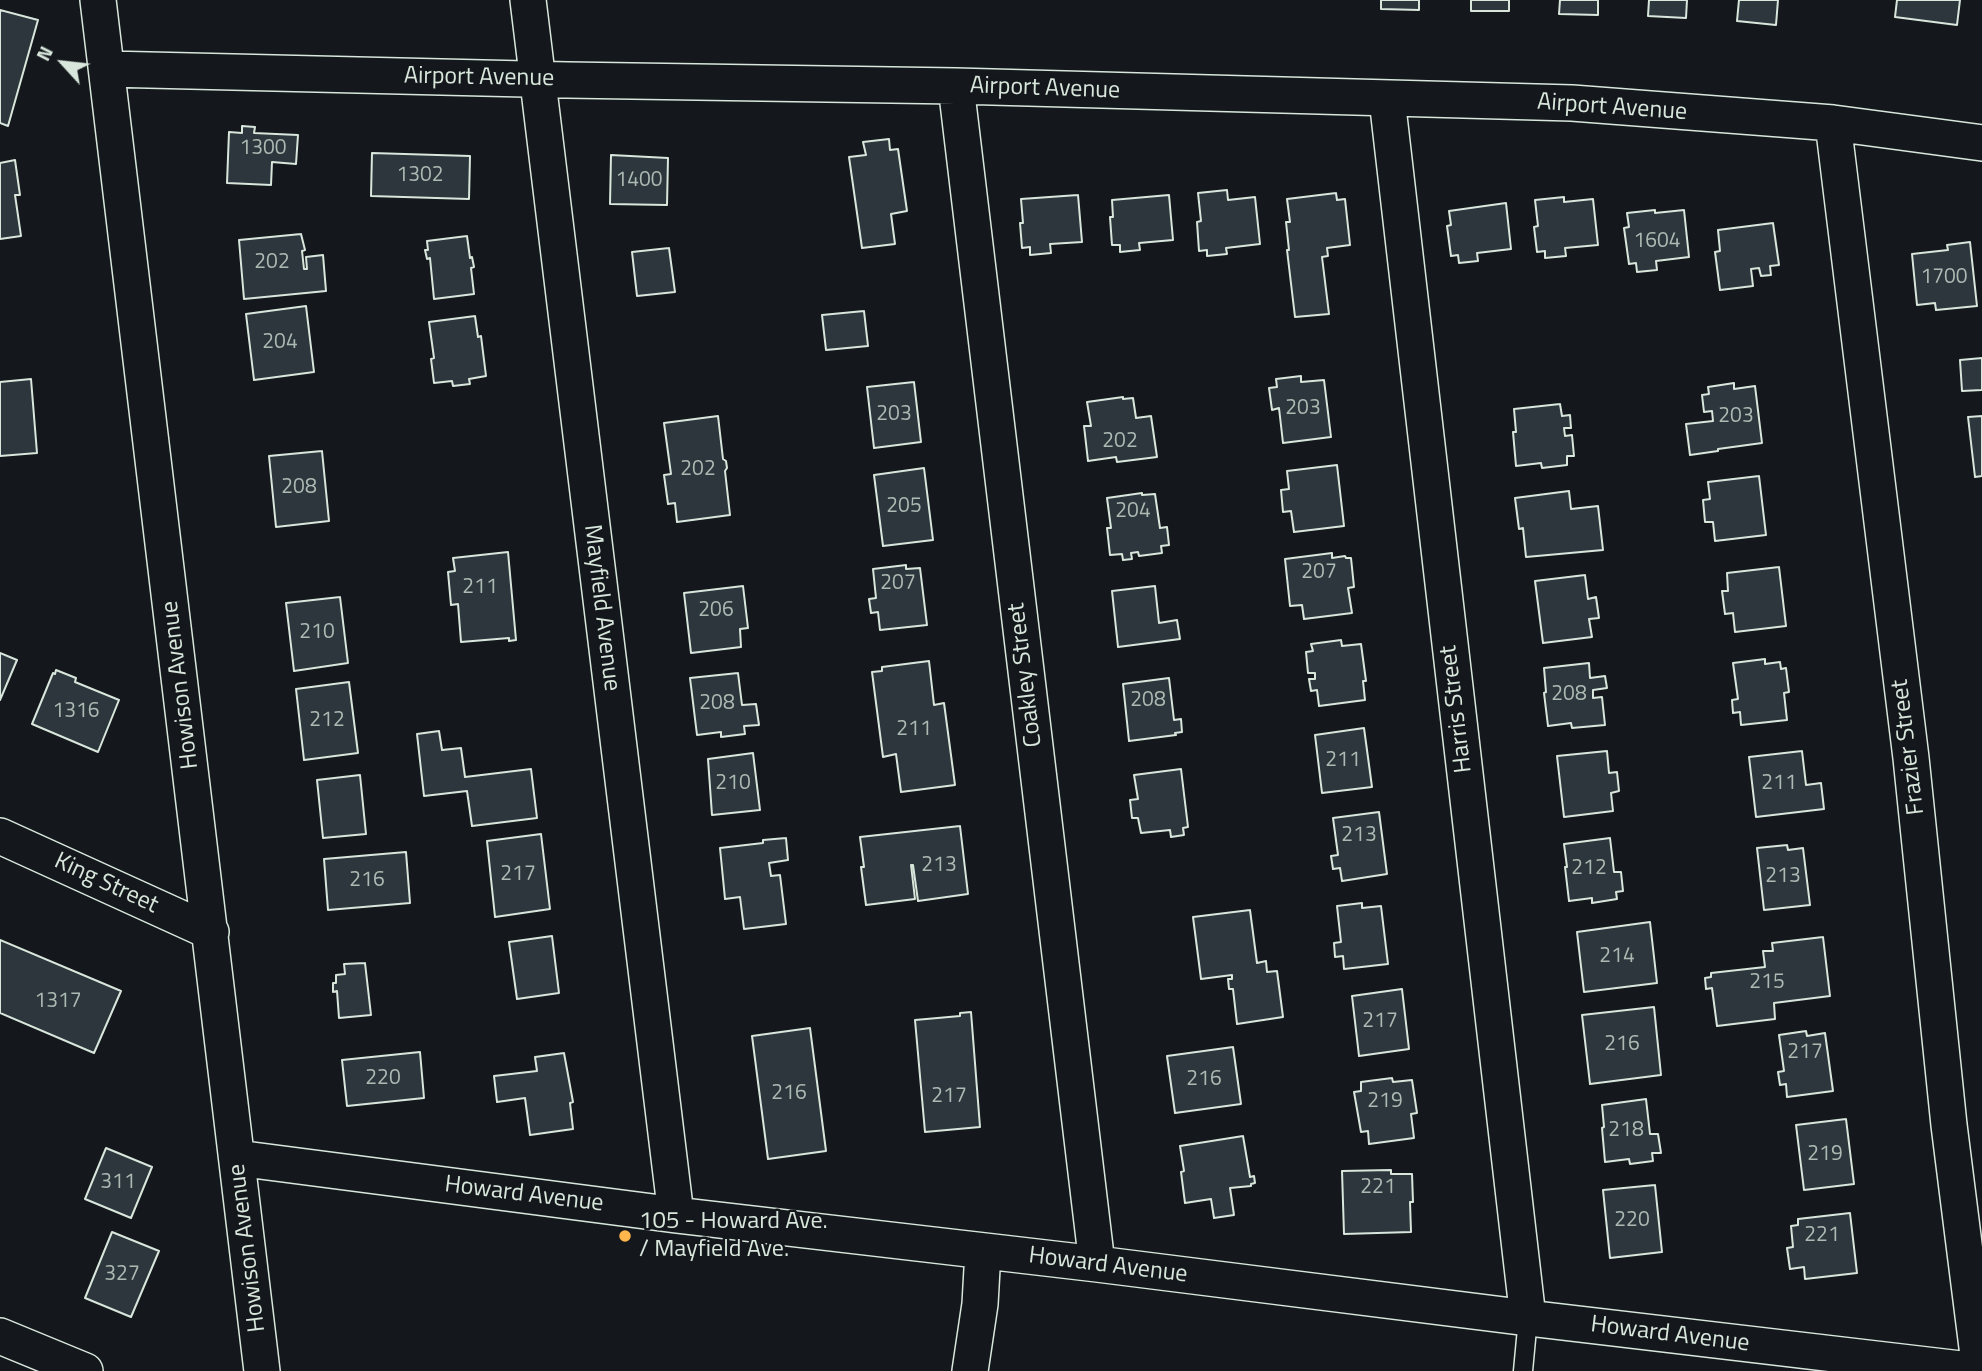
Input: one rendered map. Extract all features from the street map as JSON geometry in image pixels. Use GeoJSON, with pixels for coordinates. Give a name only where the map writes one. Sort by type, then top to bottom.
{"type":"FeatureCollection","features":[{"type":"Feature","properties":{"kind":"street","name":"Howison Avenue"},"geometry":{"type":"LineString","coordinates":[[98,0],[262,1371]]}},
{"type":"Feature","properties":{"kind":"street","name":"Mayfield Avenue"},"geometry":{"type":"LineString","coordinates":[[528,0],[676,1215]]}},
{"type":"Feature","properties":{"kind":"street","name":"Airport Avenue"},"geometry":{"type":"LineString","coordinates":[[107,69],[956,86],[1572,103],[1982,139]]}},
{"type":"Feature","properties":{"kind":"street","name":"Coakley Street"},"geometry":{"type":"LineString","coordinates":[[956,86],[1097,1264]]}},
{"type":"Feature","properties":{"kind":"street","name":"Harris Street"},"geometry":{"type":"LineString","coordinates":[[1387,99],[1528,1318]]}},
{"type":"Feature","properties":{"kind":"street","name":"Frazier Street"},"geometry":{"type":"LineString","coordinates":[[1833,124],[1911,758],[1949,1125],[1979,1371]]}},
{"type":"Feature","properties":{"kind":"street","name":"King Street"},"geometry":{"type":"LineString","coordinates":[[0,836],[211,932]]}},
{"type":"Feature","properties":{"kind":"street","name":"Howard Avenue"},"geometry":{"type":"LineString","coordinates":[[237,1158],[676,1215],[1979,1371]]}},
{"type":"Feature","properties":{"kind":"street"},"geometry":{"type":"LineString","coordinates":[[970,1371],[980,1304],[983,1251]]}},
{"type":"Feature","properties":{"kind":"street"},"geometry":{"type":"LineString","coordinates":[[0,1336],[85,1371]]}},
{"type":"Feature","properties":{"kind":"lane"},"geometry":{"type":"LineString","coordinates":[[1523,1371],[1528,1318]]}},
{"type":"Feature","properties":{"kind":"building"},"geometry":{"type":"Polygon","coordinates":[[[1381,0],[1419,0],[1419,10],[1381,9],[1381,0]]]}},
{"type":"Feature","properties":{"kind":"building"},"geometry":{"type":"Polygon","coordinates":[[[1471,0],[1509,0],[1509,11],[1471,11],[1471,0]]]}},
{"type":"Feature","properties":{"kind":"building"},"geometry":{"type":"Polygon","coordinates":[[[1560,0],[1598,0],[1598,15],[1559,14],[1560,0]]]}},
{"type":"Feature","properties":{"kind":"building"},"geometry":{"type":"Polygon","coordinates":[[[1649,0],[1687,0],[1686,18],[1648,16],[1649,0]]]}},
{"type":"Feature","properties":{"kind":"building"},"geometry":{"type":"Polygon","coordinates":[[[1739,0],[1778,0],[1776,25],[1737,21],[1739,0]]]}},
{"type":"Feature","properties":{"kind":"building"},"geometry":{"type":"Polygon","coordinates":[[[1897,0],[1960,0],[1957,25],[1895,17],[1897,0]]]}},
{"type":"Feature","properties":{"kind":"building"},"geometry":{"type":"Polygon","coordinates":[[[0,10],[38,20],[8,126],[0,123],[0,10]]]}},
{"type":"Feature","properties":{"kind":"building"},"geometry":{"type":"Polygon","coordinates":[[[242,126],[255,127],[254,133],[298,135],[296,164],[272,162],[271,185],[227,183],[229,132],[242,133],[242,126]]]}},
{"type":"Feature","properties":{"kind":"building"},"geometry":{"type":"Polygon","coordinates":[[[889,139],[890,150],[898,149],[907,211],[891,214],[895,244],[862,248],[849,157],[866,155],[863,142],[889,139]]]}},
{"type":"Feature","properties":{"kind":"building"},"geometry":{"type":"Polygon","coordinates":[[[372,153],[470,156],[469,199],[371,196],[372,153]]]}},
{"type":"Feature","properties":{"kind":"building"},"geometry":{"type":"Polygon","coordinates":[[[611,155],[668,158],[667,205],[610,204],[611,155]]]}},
{"type":"Feature","properties":{"kind":"building"},"geometry":{"type":"Polygon","coordinates":[[[15,160],[20,195],[15,195],[21,236],[0,239],[0,163],[15,160]]]}},
{"type":"Feature","properties":{"kind":"building"},"geometry":{"type":"Polygon","coordinates":[[[1227,190],[1228,200],[1255,197],[1260,244],[1226,248],[1227,254],[1207,256],[1207,250],[1199,251],[1197,222],[1201,221],[1198,193],[1227,190]]]}},
{"type":"Feature","properties":{"kind":"building"},"geometry":{"type":"Polygon","coordinates":[[[1336,193],[1337,200],[1345,199],[1350,245],[1327,248],[1328,256],[1322,257],[1329,314],[1295,317],[1287,250],[1286,222],[1290,222],[1287,199],[1336,193]]]}},
{"type":"Feature","properties":{"kind":"building"},"geometry":{"type":"Polygon","coordinates":[[[1078,195],[1082,242],[1050,244],[1051,253],[1030,255],[1030,247],[1022,248],[1021,199],[1078,195]]]}},
{"type":"Feature","properties":{"kind":"building"},"geometry":{"type":"Polygon","coordinates":[[[1169,195],[1173,240],[1139,243],[1140,250],[1120,252],[1120,245],[1112,245],[1112,200],[1169,195]]]}},
{"type":"Feature","properties":{"kind":"building"},"geometry":{"type":"Polygon","coordinates":[[[1564,197],[1564,202],[1593,199],[1598,245],[1565,248],[1566,256],[1545,258],[1545,251],[1537,252],[1535,200],[1564,197]]]}},
{"type":"Feature","properties":{"kind":"building"},"geometry":{"type":"Polygon","coordinates":[[[1506,203],[1511,249],[1477,253],[1478,261],[1459,263],[1458,255],[1451,256],[1447,226],[1451,225],[1449,211],[1506,203]]]}},
{"type":"Feature","properties":{"kind":"building"},"geometry":{"type":"Polygon","coordinates":[[[1655,210],[1655,213],[1684,210],[1689,257],[1656,261],[1657,270],[1637,272],[1636,263],[1629,264],[1624,228],[1629,227],[1627,213],[1655,210]]]}},
{"type":"Feature","properties":{"kind":"building"},"geometry":{"type":"Polygon","coordinates":[[[1773,223],[1779,265],[1770,266],[1771,275],[1761,276],[1759,268],[1751,269],[1753,286],[1720,290],[1715,252],[1720,251],[1718,230],[1773,223]]]}},
{"type":"Feature","properties":{"kind":"building"},"geometry":{"type":"Polygon","coordinates":[[[301,234],[305,250],[302,251],[304,269],[307,269],[306,257],[323,255],[326,291],[244,299],[239,240],[301,234]]]}},
{"type":"Feature","properties":{"kind":"building"},"geometry":{"type":"Polygon","coordinates":[[[467,236],[474,267],[471,268],[474,294],[434,299],[430,258],[427,259],[425,250],[428,250],[427,241],[467,236]]]}},
{"type":"Feature","properties":{"kind":"building"},"geometry":{"type":"Polygon","coordinates":[[[1970,242],[1977,306],[1936,310],[1935,303],[1917,305],[1912,254],[1948,250],[1947,245],[1970,242]]]}},
{"type":"Feature","properties":{"kind":"building"},"geometry":{"type":"Polygon","coordinates":[[[669,248],[675,292],[637,296],[632,252],[669,248]]]}},
{"type":"Feature","properties":{"kind":"building"},"geometry":{"type":"Polygon","coordinates":[[[306,306],[314,372],[254,380],[246,314],[306,306]]]}},
{"type":"Feature","properties":{"kind":"building"},"geometry":{"type":"Polygon","coordinates":[[[864,311],[868,346],[826,350],[822,315],[864,311]]]}},
{"type":"Feature","properties":{"kind":"building"},"geometry":{"type":"Polygon","coordinates":[[[475,316],[478,337],[481,336],[486,376],[469,379],[470,384],[453,386],[452,381],[434,383],[429,322],[475,316]]]}},
{"type":"Feature","properties":{"kind":"building"},"geometry":{"type":"Polygon","coordinates":[[[1982,358],[1982,390],[1962,391],[1960,360],[1982,358]]]}},
{"type":"Feature","properties":{"kind":"building"},"geometry":{"type":"Polygon","coordinates":[[[1301,376],[1301,382],[1324,380],[1331,437],[1283,443],[1279,408],[1272,410],[1269,388],[1277,387],[1276,379],[1301,376]]]}},
{"type":"Feature","properties":{"kind":"building"},"geometry":{"type":"Polygon","coordinates":[[[31,379],[37,453],[0,456],[0,382],[31,379]]]}},
{"type":"Feature","properties":{"kind":"building"},"geometry":{"type":"Polygon","coordinates":[[[914,382],[921,442],[874,448],[867,387],[914,382]]]}},
{"type":"Feature","properties":{"kind":"building"},"geometry":{"type":"Polygon","coordinates":[[[1734,383],[1734,389],[1755,386],[1762,443],[1690,455],[1686,424],[1713,421],[1712,411],[1704,412],[1702,395],[1709,394],[1708,387],[1734,383]]]}},
{"type":"Feature","properties":{"kind":"building"},"geometry":{"type":"Polygon","coordinates":[[[1133,398],[1136,418],[1151,416],[1157,457],[1117,462],[1116,457],[1088,461],[1084,426],[1091,426],[1087,402],[1133,398]]]}},
{"type":"Feature","properties":{"kind":"building"},"geometry":{"type":"Polygon","coordinates":[[[1560,404],[1562,416],[1570,415],[1571,428],[1564,428],[1565,436],[1572,435],[1574,456],[1567,456],[1567,465],[1542,468],[1541,463],[1516,466],[1514,409],[1560,404]]]}},
{"type":"Feature","properties":{"kind":"building"},"geometry":{"type":"Polygon","coordinates":[[[718,416],[723,459],[727,468],[725,471],[730,515],[677,522],[675,503],[668,504],[664,475],[671,474],[664,423],[718,416]]]}},
{"type":"Feature","properties":{"kind":"building"},"geometry":{"type":"Polygon","coordinates":[[[1982,416],[1982,476],[1975,477],[1968,417],[1982,416]]]}},
{"type":"Feature","properties":{"kind":"building"},"geometry":{"type":"Polygon","coordinates":[[[322,451],[329,521],[276,527],[269,456],[322,451]]]}},
{"type":"Feature","properties":{"kind":"building"},"geometry":{"type":"Polygon","coordinates":[[[1337,465],[1344,526],[1294,532],[1291,511],[1283,512],[1281,490],[1289,489],[1287,471],[1337,465]]]}},
{"type":"Feature","properties":{"kind":"building"},"geometry":{"type":"Polygon","coordinates":[[[924,468],[933,540],[883,546],[874,475],[924,468]]]}},
{"type":"Feature","properties":{"kind":"building"},"geometry":{"type":"Polygon","coordinates":[[[1759,476],[1766,535],[1715,541],[1713,522],[1705,522],[1703,500],[1710,499],[1708,482],[1759,476]]]}},
{"type":"Feature","properties":{"kind":"building"},"geometry":{"type":"Polygon","coordinates":[[[1569,491],[1571,509],[1598,506],[1603,550],[1526,557],[1523,528],[1519,529],[1515,498],[1569,491]]]}},
{"type":"Feature","properties":{"kind":"building"},"geometry":{"type":"Polygon","coordinates":[[[1155,494],[1160,528],[1167,527],[1169,545],[1161,546],[1162,553],[1139,556],[1138,552],[1131,553],[1132,559],[1123,560],[1122,554],[1110,555],[1107,528],[1111,528],[1107,498],[1155,494]]]}},
{"type":"Feature","properties":{"kind":"building"},"geometry":{"type":"Polygon","coordinates":[[[508,552],[516,640],[509,641],[509,638],[461,642],[458,604],[451,605],[448,572],[455,571],[453,558],[508,552]]]}},
{"type":"Feature","properties":{"kind":"building"},"geometry":{"type":"Polygon","coordinates":[[[1332,553],[1332,558],[1351,558],[1354,587],[1348,588],[1352,613],[1304,619],[1302,605],[1290,606],[1285,559],[1332,553]]]}},
{"type":"Feature","properties":{"kind":"building"},"geometry":{"type":"Polygon","coordinates":[[[906,565],[906,569],[920,568],[927,625],[880,630],[878,612],[871,613],[869,599],[876,598],[873,569],[906,565]]]}},
{"type":"Feature","properties":{"kind":"building"},"geometry":{"type":"Polygon","coordinates":[[[1779,567],[1786,626],[1735,632],[1733,613],[1725,614],[1722,591],[1728,591],[1727,573],[1779,567]]]}},
{"type":"Feature","properties":{"kind":"building"},"geometry":{"type":"Polygon","coordinates":[[[1585,575],[1588,599],[1596,597],[1599,618],[1589,619],[1592,637],[1543,643],[1535,581],[1585,575]]]}},
{"type":"Feature","properties":{"kind":"building"},"geometry":{"type":"Polygon","coordinates":[[[743,586],[748,628],[740,629],[741,647],[691,653],[684,593],[743,586]]]}},
{"type":"Feature","properties":{"kind":"building"},"geometry":{"type":"Polygon","coordinates":[[[1155,586],[1159,623],[1177,620],[1180,639],[1118,647],[1112,591],[1155,586]]]}},
{"type":"Feature","properties":{"kind":"building"},"geometry":{"type":"Polygon","coordinates":[[[340,597],[348,663],[294,671],[286,603],[340,597]]]}},
{"type":"Feature","properties":{"kind":"building"},"geometry":{"type":"Polygon","coordinates":[[[1341,640],[1342,646],[1361,644],[1366,681],[1363,681],[1365,700],[1319,706],[1317,690],[1311,691],[1309,679],[1315,679],[1315,673],[1308,673],[1306,652],[1313,651],[1311,644],[1341,640]]]}},
{"type":"Feature","properties":{"kind":"building"},"geometry":{"type":"Polygon","coordinates":[[[0,653],[17,660],[0,700],[0,653]]]}},
{"type":"Feature","properties":{"kind":"building"},"geometry":{"type":"Polygon","coordinates":[[[1765,659],[1765,664],[1780,662],[1781,669],[1786,668],[1789,692],[1784,693],[1787,720],[1741,725],[1740,712],[1733,713],[1732,700],[1738,699],[1733,663],[1765,659]]]}},
{"type":"Feature","properties":{"kind":"building"},"geometry":{"type":"Polygon","coordinates":[[[929,661],[934,705],[944,703],[955,785],[901,792],[896,754],[883,757],[872,672],[882,671],[882,667],[929,661]]]}},
{"type":"Feature","properties":{"kind":"building"},"geometry":{"type":"Polygon","coordinates":[[[1589,663],[1590,678],[1605,676],[1607,688],[1593,690],[1593,698],[1602,697],[1605,725],[1572,728],[1571,723],[1548,726],[1544,668],[1589,663]]]}},
{"type":"Feature","properties":{"kind":"building"},"geometry":{"type":"Polygon","coordinates":[[[56,670],[76,678],[75,682],[119,700],[98,752],[32,724],[56,670]]]}},
{"type":"Feature","properties":{"kind":"building"},"geometry":{"type":"Polygon","coordinates":[[[738,673],[742,705],[756,704],[759,725],[744,726],[745,734],[721,737],[721,732],[697,735],[690,678],[738,673]]]}},
{"type":"Feature","properties":{"kind":"building"},"geometry":{"type":"Polygon","coordinates":[[[1169,678],[1174,720],[1181,719],[1182,732],[1129,741],[1123,684],[1169,678]]]}},
{"type":"Feature","properties":{"kind":"building"},"geometry":{"type":"Polygon","coordinates":[[[349,682],[358,753],[304,760],[296,689],[349,682]]]}},
{"type":"Feature","properties":{"kind":"building"},"geometry":{"type":"Polygon","coordinates":[[[1364,728],[1372,787],[1322,793],[1315,735],[1364,728]]]}},
{"type":"Feature","properties":{"kind":"building"},"geometry":{"type":"Polygon","coordinates":[[[439,731],[442,750],[461,748],[465,777],[531,769],[537,818],[472,826],[467,791],[424,796],[417,734],[439,731]]]}},
{"type":"Feature","properties":{"kind":"building"},"geometry":{"type":"Polygon","coordinates":[[[1607,751],[1609,773],[1617,772],[1619,791],[1611,793],[1613,811],[1564,817],[1557,756],[1607,751]]]}},
{"type":"Feature","properties":{"kind":"building"},"geometry":{"type":"Polygon","coordinates":[[[1802,751],[1806,785],[1821,783],[1824,809],[1756,817],[1749,757],[1802,751]]]}},
{"type":"Feature","properties":{"kind":"building"},"geometry":{"type":"Polygon","coordinates":[[[753,753],[760,810],[712,815],[708,759],[753,753]]]}},
{"type":"Feature","properties":{"kind":"building"},"geometry":{"type":"Polygon","coordinates":[[[1181,769],[1188,827],[1183,828],[1184,835],[1171,837],[1170,830],[1141,833],[1138,818],[1132,818],[1130,800],[1138,799],[1134,775],[1181,769]]]}},
{"type":"Feature","properties":{"kind":"building"},"geometry":{"type":"Polygon","coordinates":[[[360,775],[366,834],[323,838],[317,780],[360,775]]]}},
{"type":"Feature","properties":{"kind":"building"},"geometry":{"type":"Polygon","coordinates":[[[1379,812],[1387,874],[1342,881],[1340,868],[1333,869],[1331,856],[1338,855],[1333,818],[1379,812]]]}},
{"type":"Feature","properties":{"kind":"building"},"geometry":{"type":"Polygon","coordinates":[[[960,826],[968,894],[918,901],[911,865],[915,899],[866,905],[860,837],[960,826]]]}},
{"type":"Feature","properties":{"kind":"building"},"geometry":{"type":"Polygon","coordinates":[[[541,834],[550,909],[495,917],[487,841],[541,834]]]}},
{"type":"Feature","properties":{"kind":"building"},"geometry":{"type":"Polygon","coordinates":[[[786,838],[788,860],[769,863],[771,876],[780,875],[786,924],[744,929],[740,897],[725,899],[720,848],[786,838]]]}},
{"type":"Feature","properties":{"kind":"building"},"geometry":{"type":"Polygon","coordinates":[[[1610,838],[1614,872],[1621,872],[1623,891],[1616,892],[1617,899],[1592,903],[1592,898],[1569,901],[1564,844],[1610,838]]]}},
{"type":"Feature","properties":{"kind":"building"},"geometry":{"type":"Polygon","coordinates":[[[1787,845],[1788,850],[1803,848],[1810,905],[1764,910],[1757,848],[1787,845]]]}},
{"type":"Feature","properties":{"kind":"building"},"geometry":{"type":"Polygon","coordinates":[[[406,852],[410,903],[328,910],[324,859],[406,852]]]}},
{"type":"Feature","properties":{"kind":"building"},"geometry":{"type":"Polygon","coordinates":[[[1362,903],[1362,908],[1381,906],[1388,964],[1344,969],[1343,956],[1335,957],[1334,943],[1341,942],[1337,906],[1362,903]]]}},
{"type":"Feature","properties":{"kind":"building"},"geometry":{"type":"Polygon","coordinates":[[[1250,910],[1257,963],[1266,961],[1267,972],[1277,971],[1283,1017],[1237,1024],[1233,989],[1229,989],[1228,979],[1232,979],[1232,975],[1201,979],[1193,917],[1250,910]]]}},
{"type":"Feature","properties":{"kind":"building"},"geometry":{"type":"Polygon","coordinates":[[[1650,922],[1657,983],[1584,992],[1577,932],[1650,922]]]}},
{"type":"Feature","properties":{"kind":"building"},"geometry":{"type":"Polygon","coordinates":[[[552,936],[559,993],[517,999],[509,942],[552,936]]]}},
{"type":"Feature","properties":{"kind":"building"},"geometry":{"type":"Polygon","coordinates":[[[1823,937],[1830,996],[1774,1003],[1775,1019],[1717,1026],[1712,988],[1706,989],[1705,978],[1711,977],[1711,973],[1765,967],[1763,951],[1773,951],[1772,943],[1823,937]]]}},
{"type":"Feature","properties":{"kind":"building"},"geometry":{"type":"Polygon","coordinates":[[[0,940],[121,991],[94,1053],[0,1013],[0,940]]]}},
{"type":"Feature","properties":{"kind":"building"},"geometry":{"type":"Polygon","coordinates":[[[365,963],[371,1015],[339,1018],[337,991],[333,992],[336,975],[345,974],[344,964],[365,963]]]}},
{"type":"Feature","properties":{"kind":"building"},"geometry":{"type":"Polygon","coordinates":[[[1402,989],[1409,1049],[1359,1056],[1352,996],[1402,989]]]}},
{"type":"Feature","properties":{"kind":"building"},"geometry":{"type":"Polygon","coordinates":[[[1654,1007],[1661,1075],[1590,1084],[1582,1015],[1654,1007]]]}},
{"type":"Feature","properties":{"kind":"building"},"geometry":{"type":"Polygon","coordinates":[[[971,1012],[980,1127],[925,1132],[915,1020],[960,1016],[960,1013],[971,1012]]]}},
{"type":"Feature","properties":{"kind":"building"},"geometry":{"type":"Polygon","coordinates":[[[810,1028],[826,1151],[768,1159],[752,1036],[810,1028]]]}},
{"type":"Feature","properties":{"kind":"building"},"geometry":{"type":"Polygon","coordinates":[[[1806,1031],[1807,1036],[1825,1033],[1833,1091],[1787,1097],[1786,1084],[1780,1085],[1778,1072],[1784,1071],[1779,1035],[1806,1031]]]}},
{"type":"Feature","properties":{"kind":"building"},"geometry":{"type":"Polygon","coordinates":[[[1233,1047],[1241,1104],[1175,1113],[1167,1056],[1233,1047]]]}},
{"type":"Feature","properties":{"kind":"building"},"geometry":{"type":"Polygon","coordinates":[[[420,1052],[424,1098],[347,1106],[342,1060],[420,1052]]]}},
{"type":"Feature","properties":{"kind":"building"},"geometry":{"type":"Polygon","coordinates":[[[564,1053],[573,1102],[570,1103],[573,1129],[530,1135],[525,1098],[497,1102],[494,1076],[537,1071],[535,1057],[564,1053]]]}},
{"type":"Feature","properties":{"kind":"building"},"geometry":{"type":"Polygon","coordinates":[[[1392,1078],[1393,1082],[1412,1080],[1417,1113],[1411,1114],[1414,1138],[1369,1144],[1368,1131],[1361,1132],[1354,1092],[1361,1091],[1361,1082],[1392,1078]]]}},
{"type":"Feature","properties":{"kind":"building"},"geometry":{"type":"Polygon","coordinates":[[[1646,1099],[1650,1134],[1658,1134],[1661,1153],[1652,1153],[1653,1161],[1630,1164],[1629,1159],[1605,1162],[1602,1105],[1646,1099]]]}},
{"type":"Feature","properties":{"kind":"building"},"geometry":{"type":"Polygon","coordinates":[[[1846,1119],[1854,1184],[1804,1190],[1796,1125],[1846,1119]]]}},
{"type":"Feature","properties":{"kind":"building"},"geometry":{"type":"Polygon","coordinates":[[[1243,1136],[1250,1177],[1254,1176],[1255,1183],[1251,1186],[1230,1188],[1234,1215],[1214,1218],[1211,1199],[1185,1203],[1180,1146],[1243,1136]]]}},
{"type":"Feature","properties":{"kind":"building"},"geometry":{"type":"Polygon","coordinates":[[[106,1148],[152,1167],[131,1218],[85,1199],[106,1148]]]}},
{"type":"Feature","properties":{"kind":"building"},"geometry":{"type":"Polygon","coordinates":[[[1391,1170],[1391,1174],[1412,1174],[1411,1232],[1344,1234],[1342,1171],[1391,1170]]]}},
{"type":"Feature","properties":{"kind":"building"},"geometry":{"type":"Polygon","coordinates":[[[1655,1185],[1662,1252],[1610,1258],[1603,1190],[1655,1185]]]}},
{"type":"Feature","properties":{"kind":"building"},"geometry":{"type":"Polygon","coordinates":[[[1850,1213],[1857,1273],[1805,1279],[1804,1267],[1790,1269],[1787,1248],[1793,1247],[1791,1226],[1798,1225],[1798,1219],[1850,1213]]]}},
{"type":"Feature","properties":{"kind":"building"},"geometry":{"type":"Polygon","coordinates":[[[112,1232],[159,1251],[131,1317],[85,1298],[112,1232]]]}},
{"type":"Feature","properties":{"kind":"place","name":"105 - Howard Ave. / Mayfield Ave."},"geometry":{"type":"Point","coordinates":[625,1236]}}]}
